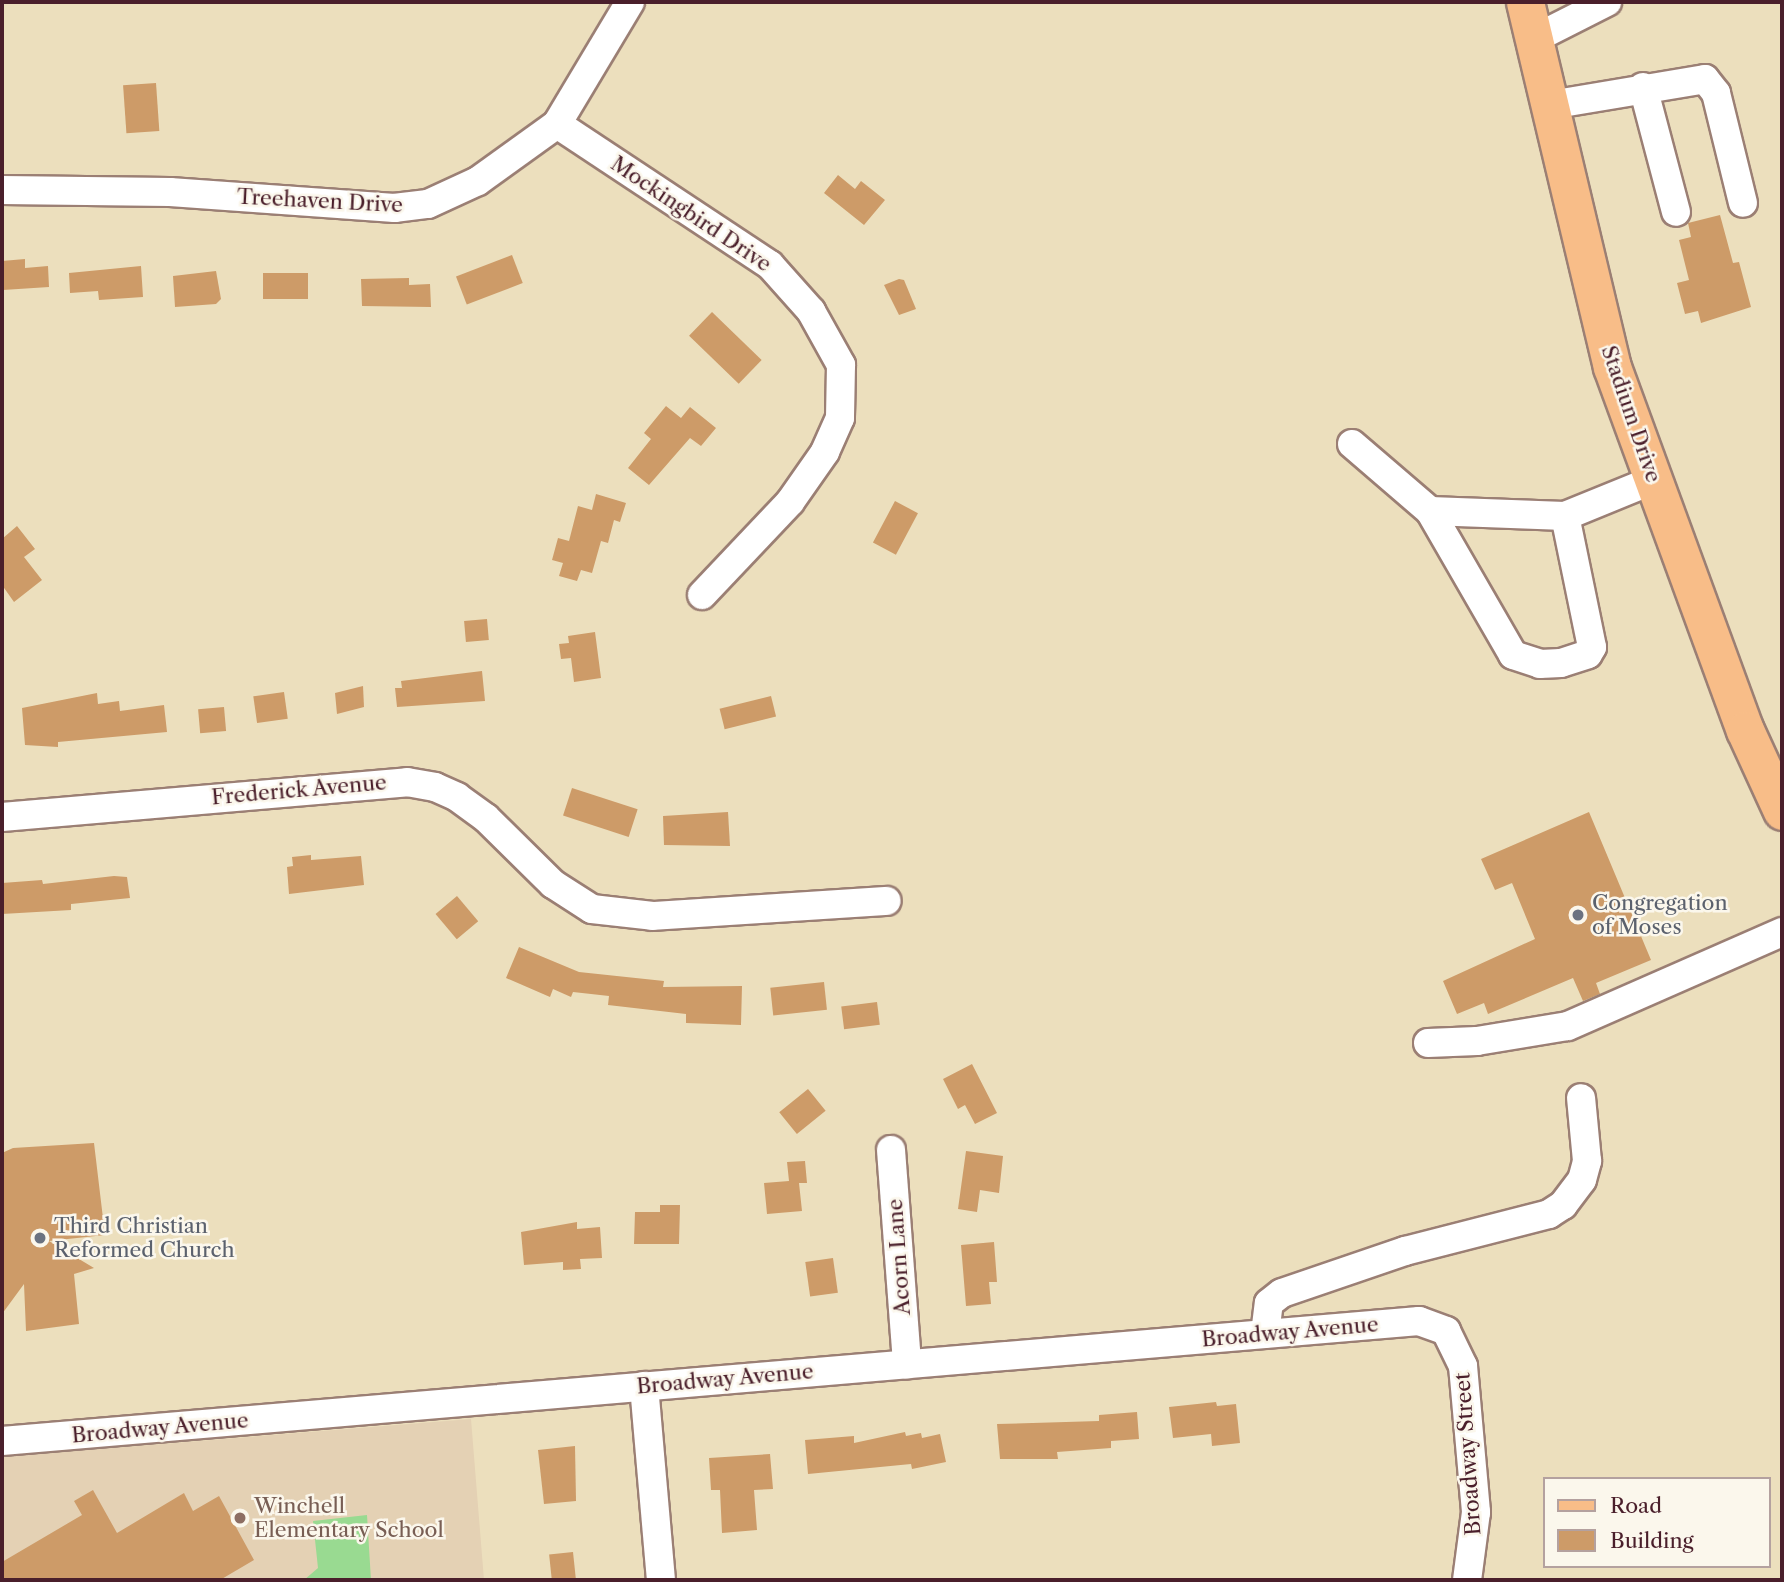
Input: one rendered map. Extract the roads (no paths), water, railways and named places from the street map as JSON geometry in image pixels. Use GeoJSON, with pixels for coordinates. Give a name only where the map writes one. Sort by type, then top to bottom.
{"type":"FeatureCollection","features":[{"type":"Feature","properties":{"kind":"main road","name":"Stadium Drive"},"geometry":{"type":"LineString","coordinates":[[1525,2],[1612,367],[1745,730],[1782,811]]}},
{"type":"Feature","properties":{"kind":"street","name":"Treehaven Drive"},"geometry":{"type":"LineString","coordinates":[[2,190],[170,192],[394,208],[454,195],[557,124],[630,2]]}},
{"type":"Feature","properties":{"kind":"street"},"geometry":{"type":"LineString","coordinates":[[1534,39],[1607,2]]}},
{"type":"Feature","properties":{"kind":"street"},"geometry":{"type":"LineString","coordinates":[[1549,105],[1697,77],[1711,85],[1743,203]]}},
{"type":"Feature","properties":{"kind":"street"},"geometry":{"type":"LineString","coordinates":[[1643,87],[1676,212]]}},
{"type":"Feature","properties":{"kind":"street","name":"Mockingbird Drive"},"geometry":{"type":"LineString","coordinates":[[557,124],[770,265],[811,311],[841,365],[841,418],[825,452],[790,502],[702,595]]}},
{"type":"Feature","properties":{"kind":"street"},"geometry":{"type":"LineString","coordinates":[[1352,444],[1430,511],[1513,655],[1540,664],[1561,663],[1588,654],[1592,647],[1565,516]]}},
{"type":"Feature","properties":{"kind":"street"},"geometry":{"type":"LineString","coordinates":[[1430,511],[1565,516],[1653,480]]}},
{"type":"Feature","properties":{"kind":"street","name":"Frederick Avenue"},"geometry":{"type":"LineString","coordinates":[[2,817],[407,782],[436,787],[457,797],[486,818],[553,884],[592,909],[653,916],[887,901]]}},
{"type":"Feature","properties":{"kind":"street"},"geometry":{"type":"LineString","coordinates":[[1429,1043],[1477,1041],[1568,1026],[1782,932]]}},
{"type":"Feature","properties":{"kind":"street"},"geometry":{"type":"LineString","coordinates":[[1265,1334],[1269,1303],[1282,1293],[1405,1251],[1549,1214],[1563,1205],[1582,1180],[1587,1161],[1581,1098]]}},
{"type":"Feature","properties":{"kind":"street","name":"Acorn Lane"},"geometry":{"type":"LineString","coordinates":[[891,1150],[907,1364]]}},
{"type":"Feature","properties":{"kind":"street","name":"Broadway Avenue"},"geometry":{"type":"LineString","coordinates":[[2,1441],[1419,1321],[1446,1331]]}},
{"type":"Feature","properties":{"kind":"street","name":"Broadway Street"},"geometry":{"type":"LineString","coordinates":[[1446,1331],[1463,1366],[1476,1512],[1467,1580]]}},
{"type":"Feature","properties":{"kind":"street"},"geometry":{"type":"LineString","coordinates":[[644,1386],[661,1580]]}},
{"type":"Feature","properties":{"kind":"place","name":"Congregation of Moses"},"geometry":{"type":"Point","coordinates":[1578,915]}},
{"type":"Feature","properties":{"kind":"place","name":"Third Christian Reformed Church"},"geometry":{"type":"Point","coordinates":[40,1238]}},
{"type":"Feature","properties":{"kind":"place","name":"Winchell Elementary School"},"geometry":{"type":"Point","coordinates":[240,1518]}}]}
